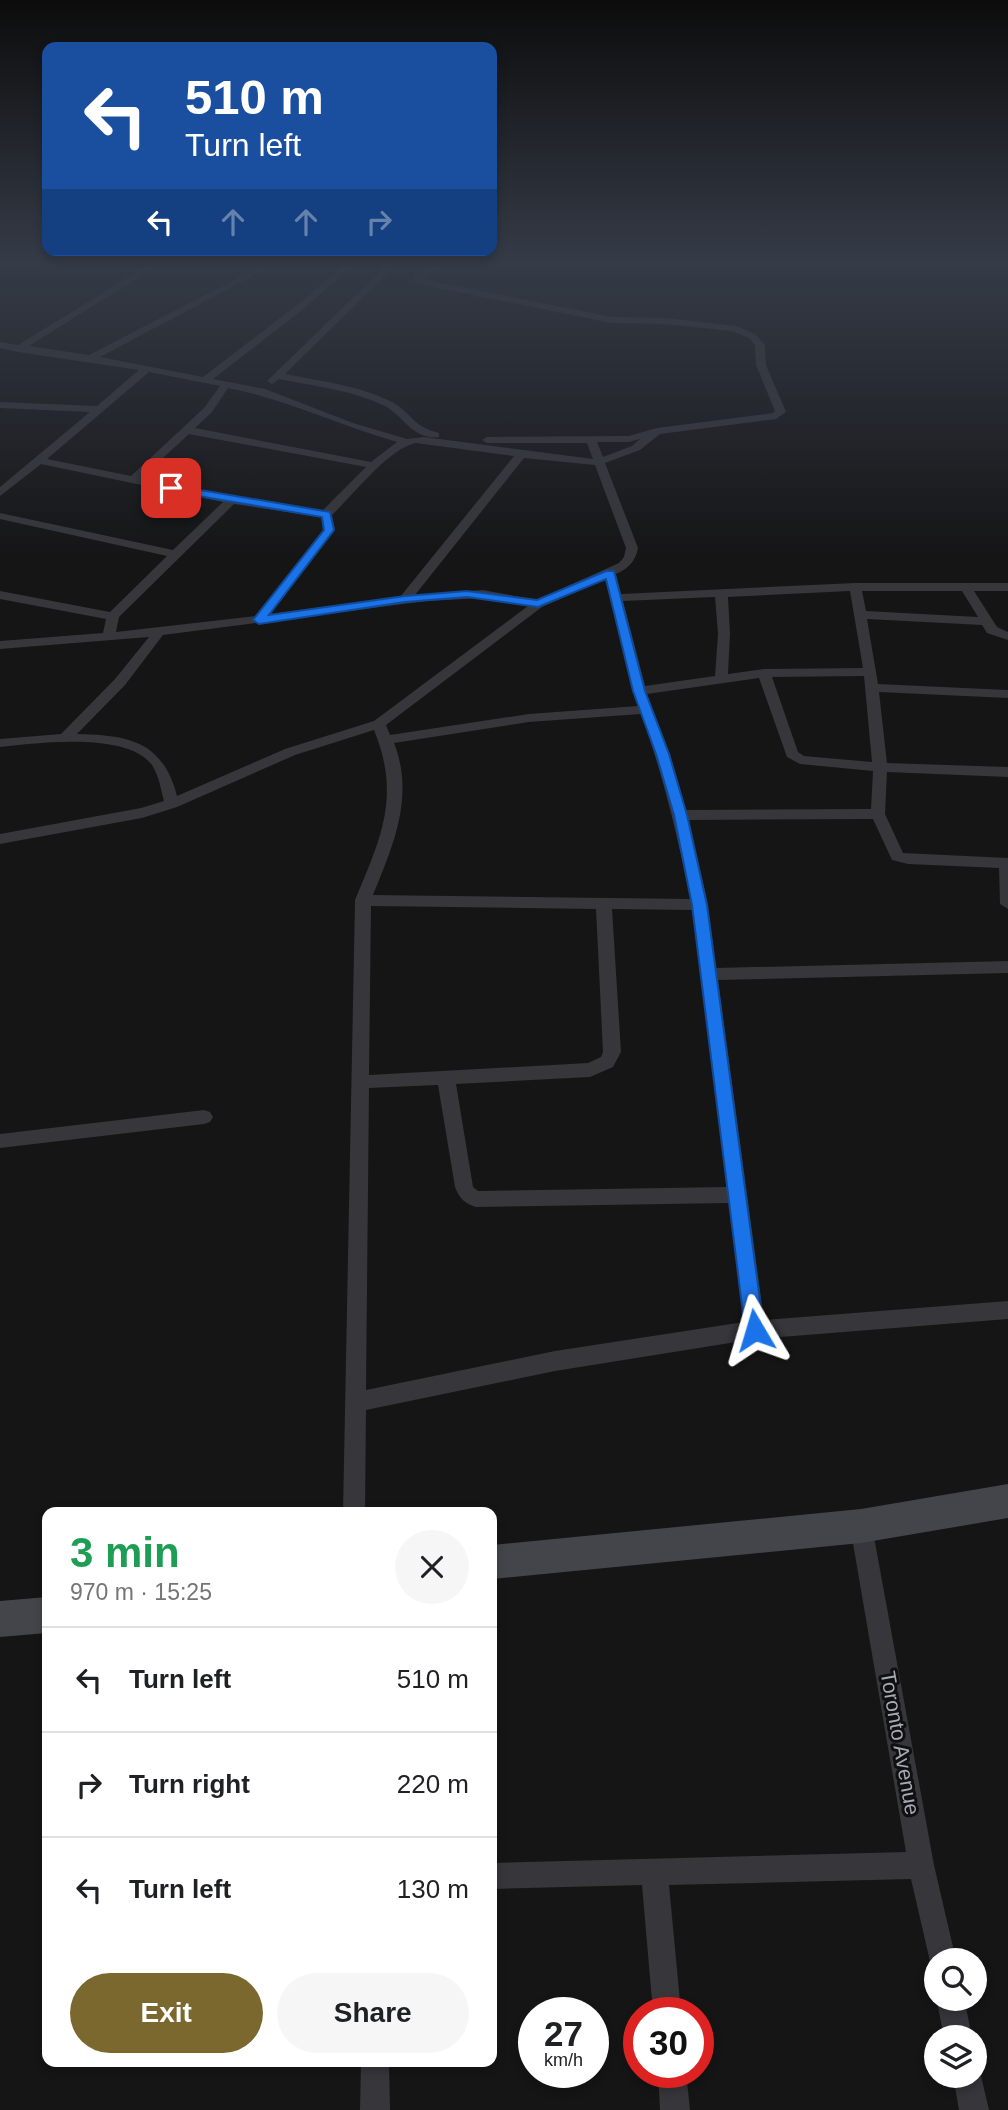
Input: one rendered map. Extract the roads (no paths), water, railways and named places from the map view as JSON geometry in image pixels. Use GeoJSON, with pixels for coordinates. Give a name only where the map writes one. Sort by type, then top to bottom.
{"type":"FeatureCollection","features":[{"type":"Feature","properties":{"kind":"street"},"geometry":{"type":"LineString","coordinates":[[102,360],[261,391],[349,425],[407,442]]}},
{"type":"Feature","properties":{"kind":"street"},"geometry":{"type":"LineString","coordinates":[[205,380],[231,360]]}},
{"type":"Feature","properties":{"kind":"street"},"geometry":{"type":"LineString","coordinates":[[261,391],[294,360]]}},
{"type":"Feature","properties":{"kind":"street"},"geometry":{"type":"LineString","coordinates":[[277,376],[337,387],[384,402],[397,408],[409,426],[420,433],[466,440],[629,439],[657,431],[776,416],[781,412],[761,360]]}},
{"type":"Feature","properties":{"kind":"street"},"geometry":{"type":"LineString","coordinates":[[0,492],[146,370]]}},
{"type":"Feature","properties":{"kind":"street"},"geometry":{"type":"LineString","coordinates":[[133,481],[208,410],[226,384]]}},
{"type":"Feature","properties":{"kind":"street"},"geometry":{"type":"LineString","coordinates":[[0,405],[96,410]]}},
{"type":"Feature","properties":{"kind":"street"},"geometry":{"type":"LineString","coordinates":[[187,430],[376,466]]}},
{"type":"Feature","properties":{"kind":"street"},"geometry":{"type":"LineString","coordinates":[[326,514],[376,466],[407,442],[424,440],[577,462],[598,462],[636,448],[657,431]]}},
{"type":"Feature","properties":{"kind":"street"},"geometry":{"type":"LineString","coordinates":[[383,732],[538,604],[610,574],[630,558],[632,548],[591,440]]}},
{"type":"Feature","properties":{"kind":"street"},"geometry":{"type":"LineString","coordinates":[[405,599],[521,454]]}},
{"type":"Feature","properties":{"kind":"street"},"geometry":{"type":"LineString","coordinates":[[37,460],[231,500],[326,514]]}},
{"type":"Feature","properties":{"kind":"street"},"geometry":{"type":"LineString","coordinates":[[0,477],[17,478]]}},
{"type":"Feature","properties":{"kind":"street"},"geometry":{"type":"LineString","coordinates":[[108,636],[113,616],[231,500]]}},
{"type":"Feature","properties":{"kind":"street"},"geometry":{"type":"LineString","coordinates":[[259,620],[329,530],[326,514]]}},
{"type":"Feature","properties":{"kind":"street"},"geometry":{"type":"LineString","coordinates":[[0,516],[175,554]]}},
{"type":"Feature","properties":{"kind":"street"},"geometry":{"type":"LineString","coordinates":[[610,574],[639,691],[663,754],[680,815],[699,905],[755,1330]]}},
{"type":"Feature","properties":{"kind":"street"},"geometry":{"type":"LineString","coordinates":[[965,586],[985,621],[996,634],[1008,636]]}},
{"type":"Feature","properties":{"kind":"street"},"geometry":{"type":"LineString","coordinates":[[618,598],[855,587],[1008,587]]}},
{"type":"Feature","properties":{"kind":"street"},"geometry":{"type":"LineString","coordinates":[[855,587],[872,688],[880,767],[881,793],[878,814],[897,856],[1007,863],[1008,904]]}},
{"type":"Feature","properties":{"kind":"street"},"geometry":{"type":"LineString","coordinates":[[721,592],[724,634],[720,652],[722,681]]}},
{"type":"Feature","properties":{"kind":"street"},"geometry":{"type":"LineString","coordinates":[[0,645],[159,632],[405,599],[483,594],[538,604]]}},
{"type":"Feature","properties":{"kind":"street"},"geometry":{"type":"LineString","coordinates":[[0,595],[113,616]]}},
{"type":"Feature","properties":{"kind":"street"},"geometry":{"type":"LineString","coordinates":[[861,615],[985,621]]}},
{"type":"Feature","properties":{"kind":"street"},"geometry":{"type":"LineString","coordinates":[[63,740],[120,682],[159,632]]}},
{"type":"Feature","properties":{"kind":"street"},"geometry":{"type":"LineString","coordinates":[[639,691],[764,673],[870,672]]}},
{"type":"Feature","properties":{"kind":"street"},"geometry":{"type":"LineString","coordinates":[[764,673],[795,757],[808,761],[880,767],[1008,772]]}},
{"type":"Feature","properties":{"kind":"street"},"geometry":{"type":"LineString","coordinates":[[872,688],[1008,694]]}},
{"type":"Feature","properties":{"kind":"street"},"geometry":{"type":"LineString","coordinates":[[0,839],[142,813],[172,804],[290,752],[383,732],[646,709]]}},
{"type":"Feature","properties":{"kind":"street"},"geometry":{"type":"LineString","coordinates":[[354,1507],[363,900],[392,828],[398,778],[383,732]]}},
{"type":"Feature","properties":{"kind":"street"},"geometry":{"type":"LineString","coordinates":[[0,743],[117,741],[151,757],[159,766],[172,804]]}},
{"type":"Feature","properties":{"kind":"street"},"geometry":{"type":"LineString","coordinates":[[680,815],[878,814]]}},
{"type":"Feature","properties":{"kind":"street"},"geometry":{"type":"LineString","coordinates":[[363,900],[699,905]]}},
{"type":"Feature","properties":{"kind":"street"},"geometry":{"type":"LineString","coordinates":[[360,1082],[590,1070],[607,1062],[612,1052],[604,904]]}},
{"type":"Feature","properties":{"kind":"street"},"geometry":{"type":"LineString","coordinates":[[709,974],[1008,967]]}},
{"type":"Feature","properties":{"kind":"street"},"geometry":{"type":"LineString","coordinates":[[446,1078],[464,1187],[468,1195],[476,1199],[737,1195]]}},
{"type":"Feature","properties":{"kind":"street"},"geometry":{"type":"LineString","coordinates":[[0,1141],[204,1117]]}},
{"type":"Feature","properties":{"kind":"street"},"geometry":{"type":"LineString","coordinates":[[356,1402],[555,1361],[755,1330],[1008,1310]]}},
{"type":"Feature","properties":{"kind":"street"},"geometry":{"type":"LineString","coordinates":[[497,1562],[862,1525],[1008,1501]]}},
{"type":"Feature","properties":{"kind":"street","name":"Toronto Avenue"},"geometry":{"type":"LineString","coordinates":[[862,1525],[921,1865],[939,1948]]}},
{"type":"Feature","properties":{"kind":"street"},"geometry":{"type":"LineString","coordinates":[[0,1619],[42,1615]]}},
{"type":"Feature","properties":{"kind":"street"},"geometry":{"type":"LineString","coordinates":[[497,1876],[921,1865]]}},
{"type":"Feature","properties":{"kind":"street"},"geometry":{"type":"LineString","coordinates":[[654,1871],[666,1997]]}},
{"type":"Feature","properties":{"kind":"street"},"geometry":{"type":"LineString","coordinates":[[375,2067],[375,2110]]}},
{"type":"Feature","properties":{"kind":"street"},"geometry":{"type":"LineString","coordinates":[[673,2088],[675,2110]]}},
{"type":"Feature","properties":{"kind":"street"},"geometry":{"type":"LineString","coordinates":[[969,2088],[974,2110]]}}]}
